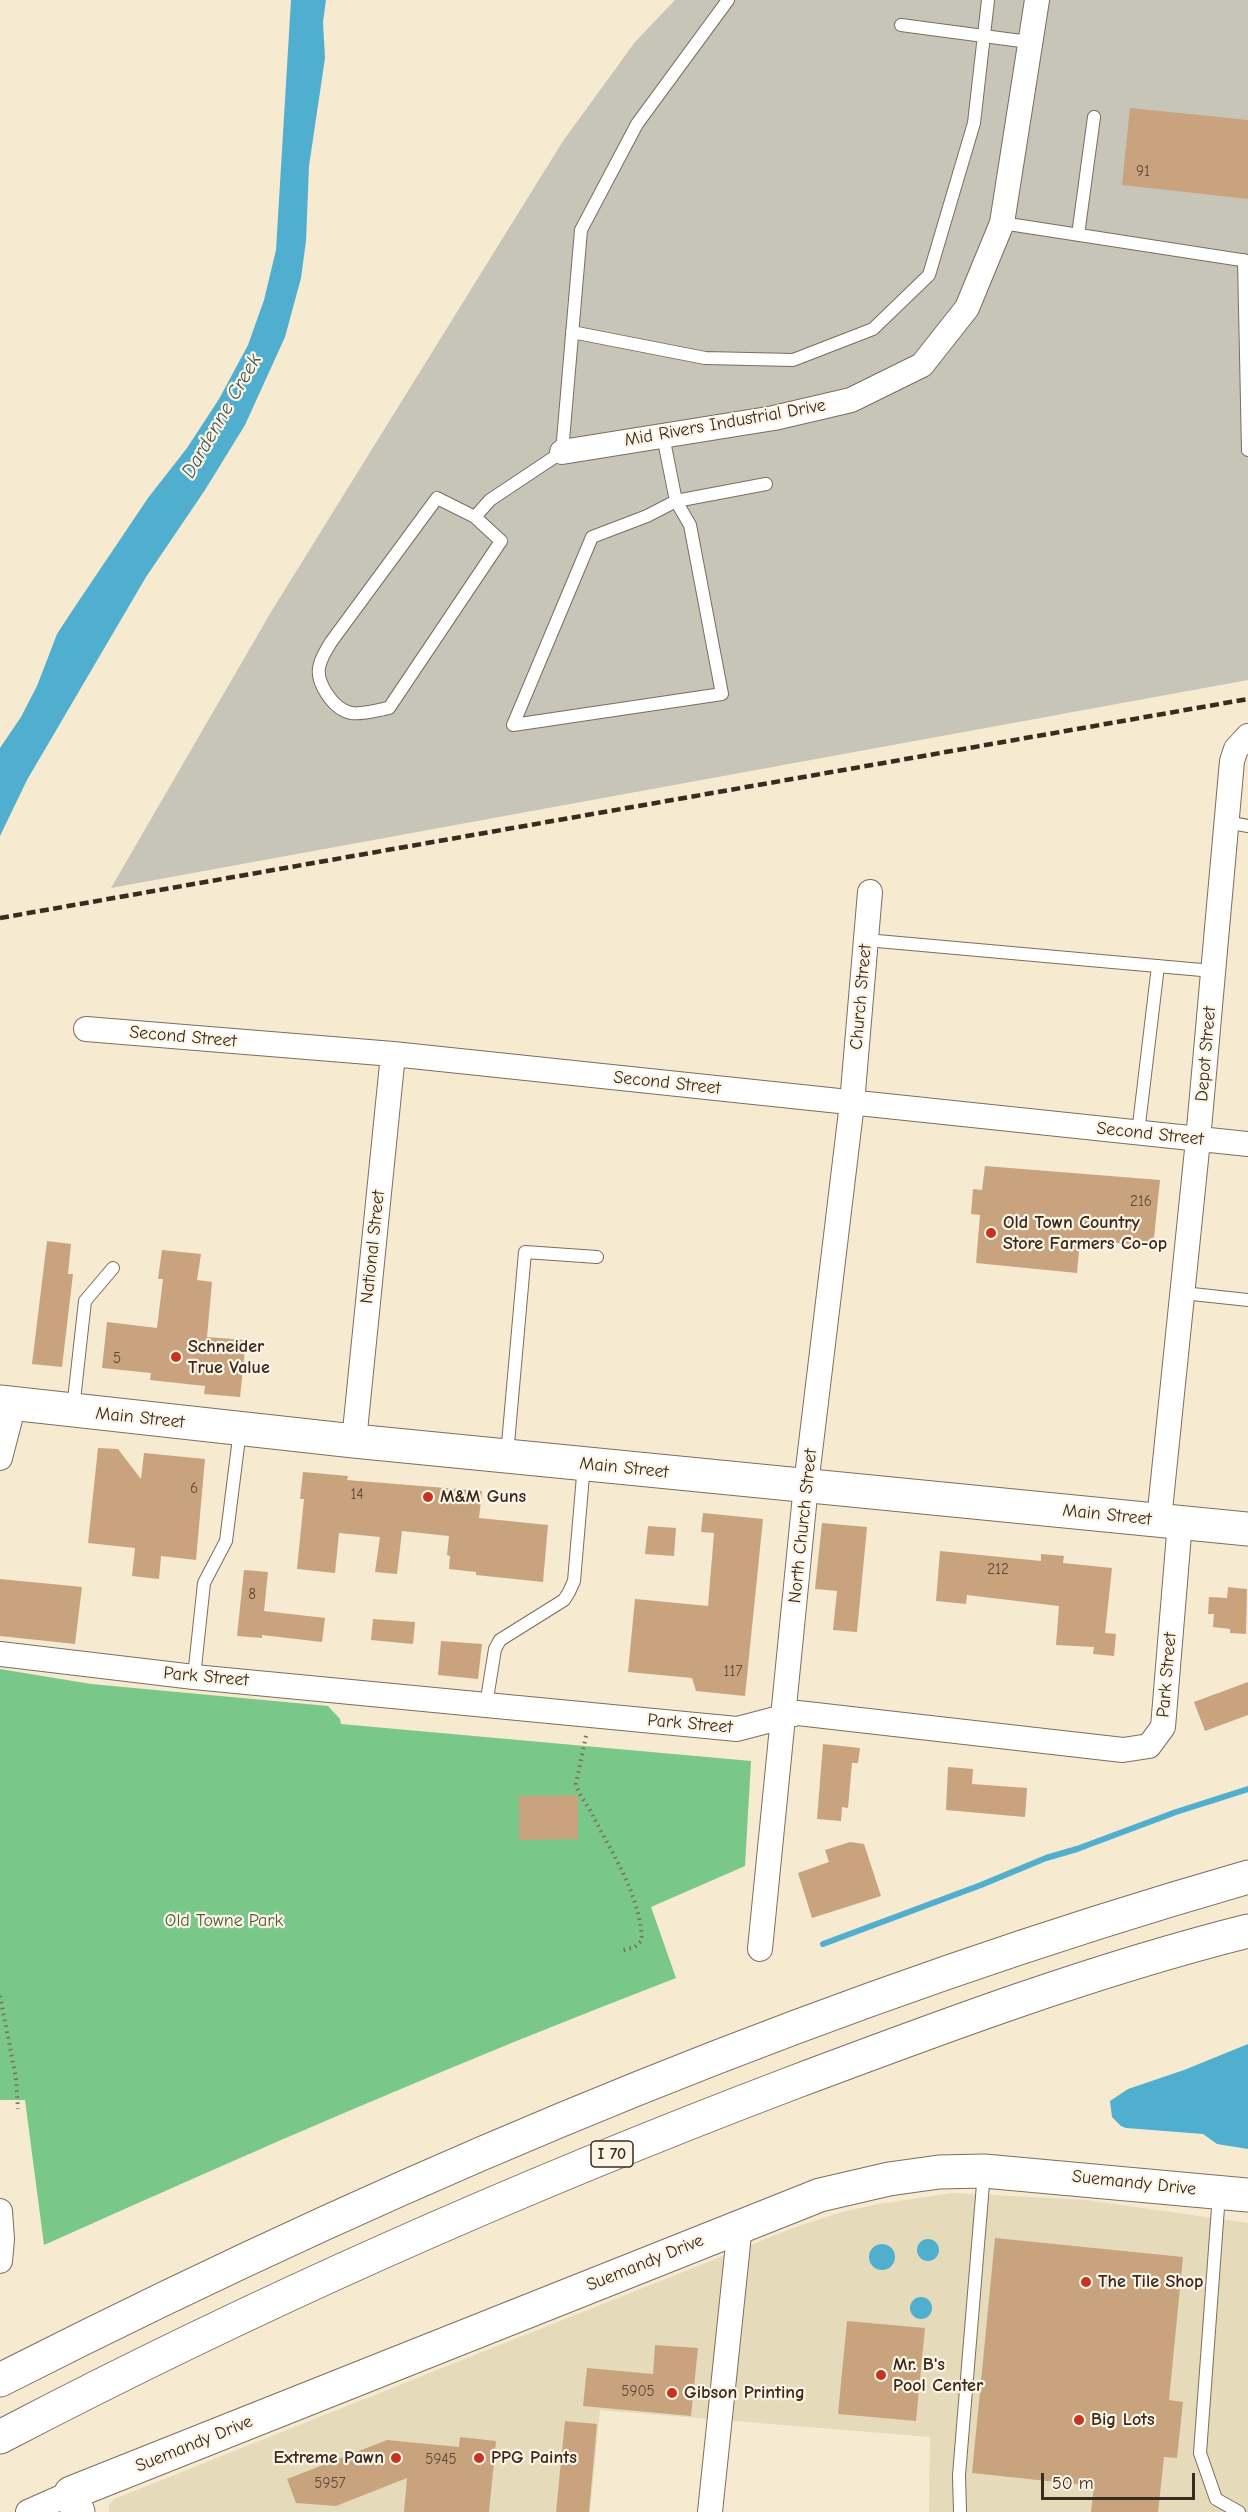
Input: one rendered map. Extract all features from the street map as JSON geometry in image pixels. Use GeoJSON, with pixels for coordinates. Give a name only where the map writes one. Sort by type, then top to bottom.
{"type":"FeatureCollection","features":[{"type":"Feature","properties":{"kind":"main road","name":"Main Street"},"geometry":{"type":"LineString","coordinates":[[7,1403],[354,1441],[1248,1529]]}},
{"type":"Feature","properties":{"kind":"main road"},"geometry":{"type":"LineString","coordinates":[[1194,1893],[1248,1865]]}},
{"type":"Feature","properties":{"kind":"main road"},"geometry":{"type":"LineString","coordinates":[[0,2380],[275,2246],[490,2150],[653,2083],[865,2002],[1248,1877]]}},
{"type":"Feature","properties":{"kind":"main road","name":"I 70"},"geometry":{"type":"LineString","coordinates":[[0,2437],[146,2363],[350,2266],[453,2220],[652,2137],[874,2052],[965,2020],[1195,1944],[1248,1931]]}},
{"type":"Feature","properties":{"kind":"main road","name":"Suemandy Drive"},"geometry":{"type":"LineString","coordinates":[[74,2503],[740,2225],[820,2195],[889,2178],[939,2172],[984,2171],[1233,2193]]}},
{"type":"Feature","properties":{"kind":"street","name":"Mid Rivers Industrial Drive"},"geometry":{"type":"LineString","coordinates":[[562,452],[774,418],[851,400],[922,365],[967,308],[1002,223],[1037,0]]}},
{"type":"Feature","properties":{"kind":"street","name":"Depot Street"},"geometry":{"type":"LineString","coordinates":[[1170,1521],[1182,1293],[1213,971],[1237,824],[1232,761],[1236,749],[1248,736]]}},
{"type":"Feature","properties":{"kind":"street","name":"Church Street"},"geometry":{"type":"LineString","coordinates":[[852,1103],[870,892]]}},
{"type":"Feature","properties":{"kind":"street","name":"Second Street"},"geometry":{"type":"LineString","coordinates":[[86,1029],[393,1054],[1248,1144]]}},
{"type":"Feature","properties":{"kind":"street","name":"National Street"},"geometry":{"type":"LineString","coordinates":[[354,1441],[393,1054]]}},
{"type":"Feature","properties":{"kind":"street","name":"North Church Street"},"geometry":{"type":"LineString","coordinates":[[760,1949],[806,1485],[852,1103]]}},
{"type":"Feature","properties":{"kind":"street"},"geometry":{"type":"LineString","coordinates":[[0,1458],[7,1403]]}},
{"type":"Feature","properties":{"kind":"street","name":"Park Street"},"geometry":{"type":"LineString","coordinates":[[0,1654],[194,1677],[737,1729],[798,1713],[1124,1750],[1149,1746],[1163,1727],[1170,1521]]}},
{"type":"Feature","properties":{"kind":"street"},"geometry":{"type":"LineString","coordinates":[[0,2211],[2,2239],[0,2261]]}},
{"type":"Feature","properties":{"kind":"street"},"geometry":{"type":"LineString","coordinates":[[710,2512],[740,2225]]}},
{"type":"Feature","properties":{"kind":"street"},"geometry":{"type":"LineString","coordinates":[[28,2512],[74,2503]]}},
{"type":"Feature","properties":{"kind":"lane"},"geometry":{"type":"LineString","coordinates":[[475,517],[490,500],[562,452],[581,230],[637,124],[728,0]]}},
{"type":"Feature","properties":{"kind":"lane"},"geometry":{"type":"LineString","coordinates":[[572,332],[705,358],[794,360],[873,329],[929,275],[974,123],[987,0]]}},
{"type":"Feature","properties":{"kind":"lane"},"geometry":{"type":"LineString","coordinates":[[901,25],[1029,42]]}},
{"type":"Feature","properties":{"kind":"lane"},"geometry":{"type":"LineString","coordinates":[[1078,235],[1094,117]]}},
{"type":"Feature","properties":{"kind":"lane"},"geometry":{"type":"LineString","coordinates":[[1002,223],[1246,260],[1248,450]]}},
{"type":"Feature","properties":{"kind":"lane"},"geometry":{"type":"LineString","coordinates":[[663,436],[676,501],[690,525],[722,693],[513,725],[592,537],[647,516],[676,501],[766,484]]}},
{"type":"Feature","properties":{"kind":"lane"},"geometry":{"type":"LineString","coordinates":[[437,498],[475,517],[501,541],[389,708],[349,713],[333,701],[322,685],[319,666],[331,642],[437,498]]}},
{"type":"Feature","properties":{"kind":"lane"},"geometry":{"type":"LineString","coordinates":[[866,940],[1213,971]]}},
{"type":"Feature","properties":{"kind":"lane"},"geometry":{"type":"LineString","coordinates":[[1138,1133],[1158,966]]}},
{"type":"Feature","properties":{"kind":"lane"},"geometry":{"type":"LineString","coordinates":[[507,1456],[525,1252],[597,1257]]}},
{"type":"Feature","properties":{"kind":"lane"},"geometry":{"type":"LineString","coordinates":[[73,1410],[85,1301],[113,1268]]}},
{"type":"Feature","properties":{"kind":"lane"},"geometry":{"type":"LineString","coordinates":[[1182,1293],[1248,1300]]}},
{"type":"Feature","properties":{"kind":"lane"},"geometry":{"type":"LineString","coordinates":[[194,1677],[204,1583],[226,1541],[241,1428]]}},
{"type":"Feature","properties":{"kind":"lane"},"geometry":{"type":"LineString","coordinates":[[486,1705],[495,1649],[500,1640],[564,1600],[574,1581],[584,1464]]}},
{"type":"Feature","properties":{"kind":"lane"},"geometry":{"type":"LineString","coordinates":[[960,2512],[959,2475],[984,2171]]}},
{"type":"Feature","properties":{"kind":"lane"},"geometry":{"type":"LineString","coordinates":[[1233,2193],[1200,2453],[1216,2499],[1239,2512]]}},
{"type":"Feature","properties":{"kind":"path"},"geometry":{"type":"LineString","coordinates":[[589,1715],[576,1784],[623,1874],[642,1928],[642,1940],[635,1947],[620,1951]]}},
{"type":"Feature","properties":{"kind":"path"},"geometry":{"type":"LineString","coordinates":[[0,1996],[16,2078],[18,2109]]}},
{"type":"Feature","properties":{"kind":"shaded area"},"geometry":{"type":"Polygon","coordinates":[[[675,0],[1248,0],[1248,680],[111,888],[271,612],[563,141],[635,42],[675,0]]]}},
{"type":"Feature","properties":{"kind":"shaded area"},"geometry":{"type":"Polygon","coordinates":[[[953,2193],[1087,2200],[1248,2223],[1248,2512],[929,2512],[930,2437],[600,2410],[590,2512],[109,2512],[109,2505],[114,2499],[793,2228],[842,2212],[878,2204],[953,2193]]]}},
{"type":"Feature","properties":{"kind":"green space","name":"Old Towne Park"},"geometry":{"type":"Polygon","coordinates":[[[0,1669],[91,1684],[328,1706],[340,1719],[341,1724],[751,1761],[745,1866],[651,1907],[676,1978],[358,2107],[44,2245],[25,2100],[0,2100],[0,1669]]]}},
{"type":"Feature","properties":{"kind":"water","name":"Dardenne Creek"},"geometry":{"type":"Polygon","coordinates":[[[291,0],[326,0],[323,22],[325,58],[309,166],[306,241],[301,278],[285,337],[245,425],[205,490],[146,577],[27,780],[0,836],[0,748],[21,717],[37,686],[57,634],[148,498],[187,448],[219,399],[248,345],[264,300],[276,250],[291,0]]]}},
{"type":"Feature","properties":{"kind":"water"},"geometry":{"type":"Polygon","coordinates":[[[1248,2044],[1248,2149],[1217,2144],[1203,2134],[1126,2128],[1112,2117],[1110,2101],[1128,2089],[1184,2070],[1248,2044]]]}},
{"type":"Feature","properties":{"kind":"water"},"geometry":{"type":"Polygon","coordinates":[[[924,2239],[932,2239],[939,2246],[939,2254],[932,2261],[924,2261],[917,2254],[917,2246],[924,2239]]]}},
{"type":"Feature","properties":{"kind":"water"},"geometry":{"type":"Polygon","coordinates":[[[882,2244],[891,2248],[895,2257],[891,2266],[882,2270],[873,2266],[869,2257],[873,2248],[882,2244]]]}},
{"type":"Feature","properties":{"kind":"water"},"geometry":{"type":"Polygon","coordinates":[[[917,2297],[925,2297],[932,2304],[932,2312],[925,2319],[917,2319],[910,2312],[910,2304],[917,2297]]]}},
{"type":"Feature","properties":{"kind":"building"},"geometry":{"type":"Polygon","coordinates":[[[1130,108],[1248,120],[1248,199],[1122,185],[1130,108]]]}},
{"type":"Feature","properties":{"kind":"building"},"geometry":{"type":"Polygon","coordinates":[[[985,1166],[1160,1180],[1153,1247],[1080,1239],[1077,1273],[976,1263],[980,1215],[971,1214],[973,1189],[982,1190],[985,1166]]]}},
{"type":"Feature","properties":{"kind":"building"},"geometry":{"type":"Polygon","coordinates":[[[47,1241],[71,1244],[68,1274],[73,1274],[62,1367],[32,1364],[47,1241]]]}},
{"type":"Feature","properties":{"kind":"building"},"geometry":{"type":"Polygon","coordinates":[[[162,1250],[201,1254],[197,1280],[212,1282],[207,1337],[246,1340],[240,1397],[204,1394],[205,1386],[150,1380],[151,1373],[102,1368],[107,1322],[157,1328],[163,1279],[158,1279],[162,1250]]]}},
{"type":"Feature","properties":{"kind":"building"},"geometry":{"type":"Polygon","coordinates":[[[98,1448],[118,1449],[141,1479],[144,1453],[205,1459],[196,1560],[161,1556],[159,1579],[132,1576],[135,1548],[88,1543],[98,1448]]]}},
{"type":"Feature","properties":{"kind":"building"},"geometry":{"type":"Polygon","coordinates":[[[303,1472],[348,1476],[347,1480],[482,1491],[479,1518],[548,1525],[543,1582],[476,1575],[476,1572],[449,1569],[450,1556],[447,1555],[449,1536],[402,1531],[397,1574],[375,1572],[380,1537],[339,1533],[335,1573],[297,1569],[304,1499],[300,1499],[303,1472]]]}},
{"type":"Feature","properties":{"kind":"building"},"geometry":{"type":"Polygon","coordinates":[[[703,1513],[763,1519],[745,1696],[696,1691],[692,1678],[628,1672],[635,1599],[708,1606],[714,1533],[701,1532],[703,1513]]]}},
{"type":"Feature","properties":{"kind":"building"},"geometry":{"type":"Polygon","coordinates":[[[822,1523],[867,1527],[857,1632],[833,1630],[837,1591],[815,1589],[822,1523]]]}},
{"type":"Feature","properties":{"kind":"building"},"geometry":{"type":"Polygon","coordinates":[[[648,1526],[676,1528],[674,1556],[645,1554],[648,1526]]]}},
{"type":"Feature","properties":{"kind":"building"},"geometry":{"type":"Polygon","coordinates":[[[940,1551],[1041,1561],[1041,1554],[1064,1556],[1063,1563],[1112,1568],[1105,1633],[1116,1634],[1114,1656],[1093,1654],[1094,1647],[1056,1645],[1059,1606],[967,1595],[966,1604],[936,1601],[940,1551]]]}},
{"type":"Feature","properties":{"kind":"building"},"geometry":{"type":"Polygon","coordinates":[[[244,1570],[268,1572],[264,1611],[325,1618],[322,1642],[262,1635],[262,1638],[237,1636],[244,1570]]]}},
{"type":"Feature","properties":{"kind":"building"},"geometry":{"type":"Polygon","coordinates":[[[0,1579],[82,1587],[75,1644],[0,1636],[0,1579]]]}},
{"type":"Feature","properties":{"kind":"building"},"geometry":{"type":"Polygon","coordinates":[[[1228,1587],[1247,1589],[1246,1634],[1230,1633],[1230,1629],[1213,1627],[1214,1614],[1208,1614],[1209,1597],[1227,1598],[1228,1587]]]}},
{"type":"Feature","properties":{"kind":"building"},"geometry":{"type":"Polygon","coordinates":[[[373,1619],[415,1622],[413,1644],[371,1640],[373,1619]]]}},
{"type":"Feature","properties":{"kind":"building"},"geometry":{"type":"Polygon","coordinates":[[[441,1641],[482,1644],[478,1679],[438,1675],[441,1641]]]}},
{"type":"Feature","properties":{"kind":"building"},"geometry":{"type":"Polygon","coordinates":[[[1248,1682],[1248,1715],[1205,1731],[1194,1702],[1248,1682]]]}},
{"type":"Feature","properties":{"kind":"building"},"geometry":{"type":"Polygon","coordinates":[[[823,1744],[860,1748],[858,1763],[852,1763],[848,1808],[842,1807],[841,1821],[817,1819],[823,1744]]]}},
{"type":"Feature","properties":{"kind":"building"},"geometry":{"type":"Polygon","coordinates":[[[948,1767],[973,1769],[972,1784],[1027,1788],[1025,1817],[946,1810],[948,1767]]]}},
{"type":"Feature","properties":{"kind":"building"},"geometry":{"type":"Polygon","coordinates":[[[578,1795],[578,1839],[519,1840],[519,1796],[578,1795]]]}},
{"type":"Feature","properties":{"kind":"building"},"geometry":{"type":"Polygon","coordinates":[[[850,1842],[864,1844],[881,1896],[812,1918],[798,1873],[829,1862],[825,1850],[850,1842]]]}},
{"type":"Feature","properties":{"kind":"building"},"geometry":{"type":"Polygon","coordinates":[[[995,2238],[1183,2257],[1169,2400],[1183,2402],[1177,2458],[1164,2457],[1158,2512],[1091,2512],[1094,2486],[972,2473],[995,2238]]]}},
{"type":"Feature","properties":{"kind":"building","name":"Mr. B's Pool Center"},"geometry":{"type":"Polygon","coordinates":[[[847,2321],[925,2328],[916,2421],[838,2414],[847,2321]]]}},
{"type":"Feature","properties":{"kind":"building"},"geometry":{"type":"Polygon","coordinates":[[[655,2345],[698,2348],[691,2416],[583,2406],[587,2368],[653,2374],[655,2345]]]}},
{"type":"Feature","properties":{"kind":"building"},"geometry":{"type":"Polygon","coordinates":[[[565,2421],[597,2424],[589,2512],[556,2512],[565,2421]]]}},
{"type":"Feature","properties":{"kind":"building"},"geometry":{"type":"Polygon","coordinates":[[[460,2437],[496,2441],[489,2512],[404,2512],[407,2478],[336,2506],[296,2503],[287,2479],[387,2440],[459,2447],[460,2437]]]}},
{"type":"Feature","properties":{"kind":"waterway"},"geometry":{"type":"LineString","coordinates":[[823,1944],[981,1885],[1046,1858],[1248,1789]]}},
{"type":"Feature","properties":{"kind":"railway"},"geometry":{"type":"LineString","coordinates":[[0,918],[1248,699]]}},
{"type":"Feature","properties":{"kind":"place","name":"Old Town Country Store Farmers Co-op"},"geometry":{"type":"Point","coordinates":[991,1233]}},
{"type":"Feature","properties":{"kind":"place","name":"Schneider True Value"},"geometry":{"type":"Point","coordinates":[176,1357]}},
{"type":"Feature","properties":{"kind":"place","name":"M&M Guns"},"geometry":{"type":"Point","coordinates":[428,1497]}},
{"type":"Feature","properties":{"kind":"place","name":"The Tile Shop"},"geometry":{"type":"Point","coordinates":[1086,2282]}},
{"type":"Feature","properties":{"kind":"place","name":"Mr. B's Pool Center"},"geometry":{"type":"Point","coordinates":[881,2375]}},
{"type":"Feature","properties":{"kind":"place","name":"Gibson Printing"},"geometry":{"type":"Point","coordinates":[672,2393]}},
{"type":"Feature","properties":{"kind":"place","name":"Big Lots"},"geometry":{"type":"Point","coordinates":[1079,2420]}},
{"type":"Feature","properties":{"kind":"place","name":"Extreme Pawn"},"geometry":{"type":"Point","coordinates":[396,2458]}},
{"type":"Feature","properties":{"kind":"place","name":"PPG Paints"},"geometry":{"type":"Point","coordinates":[479,2458]}}]}
